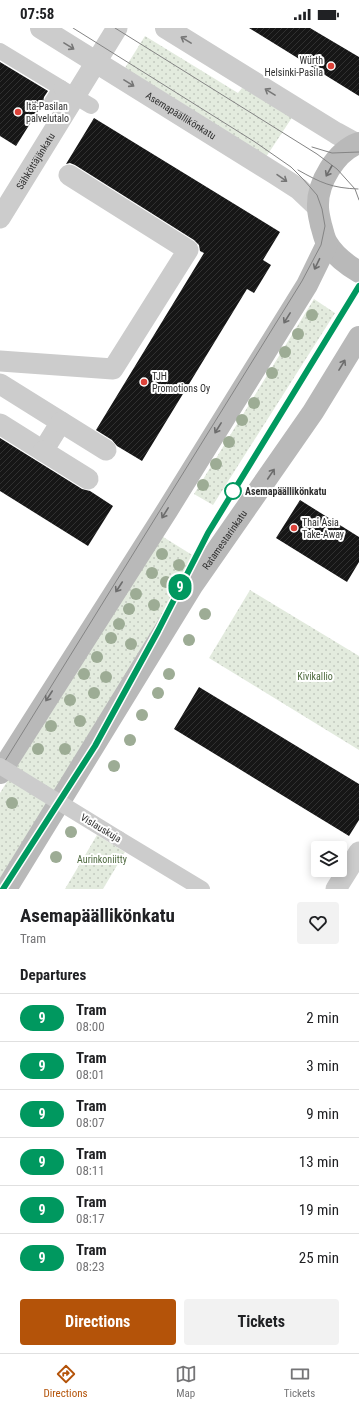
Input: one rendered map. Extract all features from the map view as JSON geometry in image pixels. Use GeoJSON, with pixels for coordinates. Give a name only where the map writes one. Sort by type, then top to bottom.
{"type":"FeatureCollection","features":[{"type":"Feature","properties":{"kind":"main road"},"geometry":{"type":"LineString","coordinates":[[358,143],[343,153],[332,165],[322,183],[318,207],[327,244],[340,259],[359,272]]}},
{"type":"Feature","properties":{"kind":"main road"},"geometry":{"type":"LineString","coordinates":[[0,773],[168,509],[303,291],[327,244]]}},
{"type":"Feature","properties":{"kind":"main road","name":"Ratamestarinkatu"},"geometry":{"type":"LineString","coordinates":[[6,889],[192,586],[313,412],[359,337]]}},
{"type":"Feature","properties":{"kind":"street","name":"Asemapäällikönkatu"},"geometry":{"type":"LineString","coordinates":[[41,28],[274,173],[299,190],[318,207]]}},
{"type":"Feature","properties":{"kind":"street","name":"Sähköttäjänkatu"},"geometry":{"type":"LineString","coordinates":[[0,218],[117,28]]}},
{"type":"Feature","properties":{"kind":"street"},"geometry":{"type":"LineString","coordinates":[[166,28],[336,133],[358,143]]}},
{"type":"Feature","properties":{"kind":"street"},"geometry":{"type":"LineString","coordinates":[[0,51],[91,106]]}},
{"type":"Feature","properties":{"kind":"street"},"geometry":{"type":"LineString","coordinates":[[52,102],[61,88]]}},
{"type":"Feature","properties":{"kind":"street"},"geometry":{"type":"LineString","coordinates":[[0,361],[113,369],[188,250],[69,175]]}},
{"type":"Feature","properties":{"kind":"street"},"geometry":{"type":"LineString","coordinates":[[0,384],[106,450]]}},
{"type":"Feature","properties":{"kind":"street"},"geometry":{"type":"LineString","coordinates":[[43,451],[61,422]]}},
{"type":"Feature","properties":{"kind":"street"},"geometry":{"type":"LineString","coordinates":[[0,424],[88,479]]}},
{"type":"Feature","properties":{"kind":"street","name":"Vislauskuja"},"geometry":{"type":"LineString","coordinates":[[0,766],[202,889]]}},
{"type":"Feature","properties":{"kind":"street"},"geometry":{"type":"LineString","coordinates":[[336,889],[358,857]]}},
{"type":"Feature","properties":{"kind":"green space"},"geometry":{"type":"Polygon","coordinates":[[[145,36],[238,93],[242,88],[295,113],[266,157],[125,68],[145,36]]]}},
{"type":"Feature","properties":{"kind":"green space"},"geometry":{"type":"Polygon","coordinates":[[[314,299],[335,313],[213,505],[194,494],[314,299]]]}},
{"type":"Feature","properties":{"kind":"green space"},"geometry":{"type":"Polygon","coordinates":[[[160,535],[197,558],[0,879],[0,793],[160,535]]]}},
{"type":"Feature","properties":{"kind":"green space","name":"Kivikallio"},"geometry":{"type":"Polygon","coordinates":[[[250,590],[359,656],[359,750],[209,658],[250,590]]]}},
{"type":"Feature","properties":{"kind":"green space","name":"Aurinkoniitty"},"geometry":{"type":"Polygon","coordinates":[[[97,835],[125,852],[103,889],[65,889],[97,835]]]}},
{"type":"Feature","properties":{"kind":"building"},"geometry":{"type":"Polygon","coordinates":[[[249,28],[310,28],[359,57],[359,96],[249,28]]]}},
{"type":"Feature","properties":{"kind":"building","name":"Itä-Pasilan palvelutalo"},"geometry":{"type":"Polygon","coordinates":[[[0,62],[48,91],[44,97],[43,103],[16,146],[0,136],[0,62]]]}},
{"type":"Feature","properties":{"kind":"building"},"geometry":{"type":"Polygon","coordinates":[[[94,118],[280,232],[263,260],[271,265],[254,293],[247,289],[142,461],[117,446],[112,440],[96,430],[204,253],[200,251],[199,245],[194,240],[75,165],[70,163],[66,164],[94,118]]]}},
{"type":"Feature","properties":{"kind":"building"},"geometry":{"type":"Polygon","coordinates":[[[0,438],[82,489],[90,491],[113,506],[88,546],[0,491],[0,438]]]}},
{"type":"Feature","properties":{"kind":"building"},"geometry":{"type":"Polygon","coordinates":[[[300,500],[359,537],[359,562],[347,582],[276,538],[300,500]]]}},
{"type":"Feature","properties":{"kind":"building"},"geometry":{"type":"Polygon","coordinates":[[[199,687],[359,784],[359,820],[349,836],[174,729],[199,687]]]}},
{"type":"Feature","properties":{"kind":"tram line"},"geometry":{"type":"LineString","coordinates":[[0,769],[302,281],[321,245],[325,226],[322,209],[317,195],[291,167],[255,142],[73,28]]}},
{"type":"Feature","properties":{"kind":"tram line"},"geometry":{"type":"LineString","coordinates":[[115,28],[317,154],[337,169],[355,189],[359,200]]}},
{"type":"Feature","properties":{"kind":"tram line"},"geometry":{"type":"LineString","coordinates":[[312,147],[332,153],[359,152]]}},
{"type":"Feature","properties":{"kind":"tram line"},"geometry":{"type":"LineString","coordinates":[[298,170],[327,184],[358,189]]}},
{"type":"Feature","properties":{"kind":"tram line"},"geometry":{"type":"LineString","coordinates":[[3,889],[95,746],[158,631],[208,533],[359,286]]}},
{"type":"Feature","properties":{"kind":"tram line","name":"9"},"geometry":{"type":"LineString","coordinates":[[3,889],[95,746],[158,631],[208,533],[359,286]]}},
{"type":"Feature","properties":{"kind":"place","name":"Würth Helsinki-Pasila"},"geometry":{"type":"Point","coordinates":[331,66]}},
{"type":"Feature","properties":{"kind":"place","name":"Itä-Pasilan palvelutalo"},"geometry":{"type":"Point","coordinates":[18,112]}},
{"type":"Feature","properties":{"kind":"place","name":"TJH Promotions Oy"},"geometry":{"type":"Point","coordinates":[144,382]}},
{"type":"Feature","properties":{"kind":"place","name":"Asemapäällikönkatu"},"geometry":{"type":"Point","coordinates":[233,491]}},
{"type":"Feature","properties":{"kind":"place","name":"Thai Asia Take-Away"},"geometry":{"type":"Point","coordinates":[294,528]}}]}
